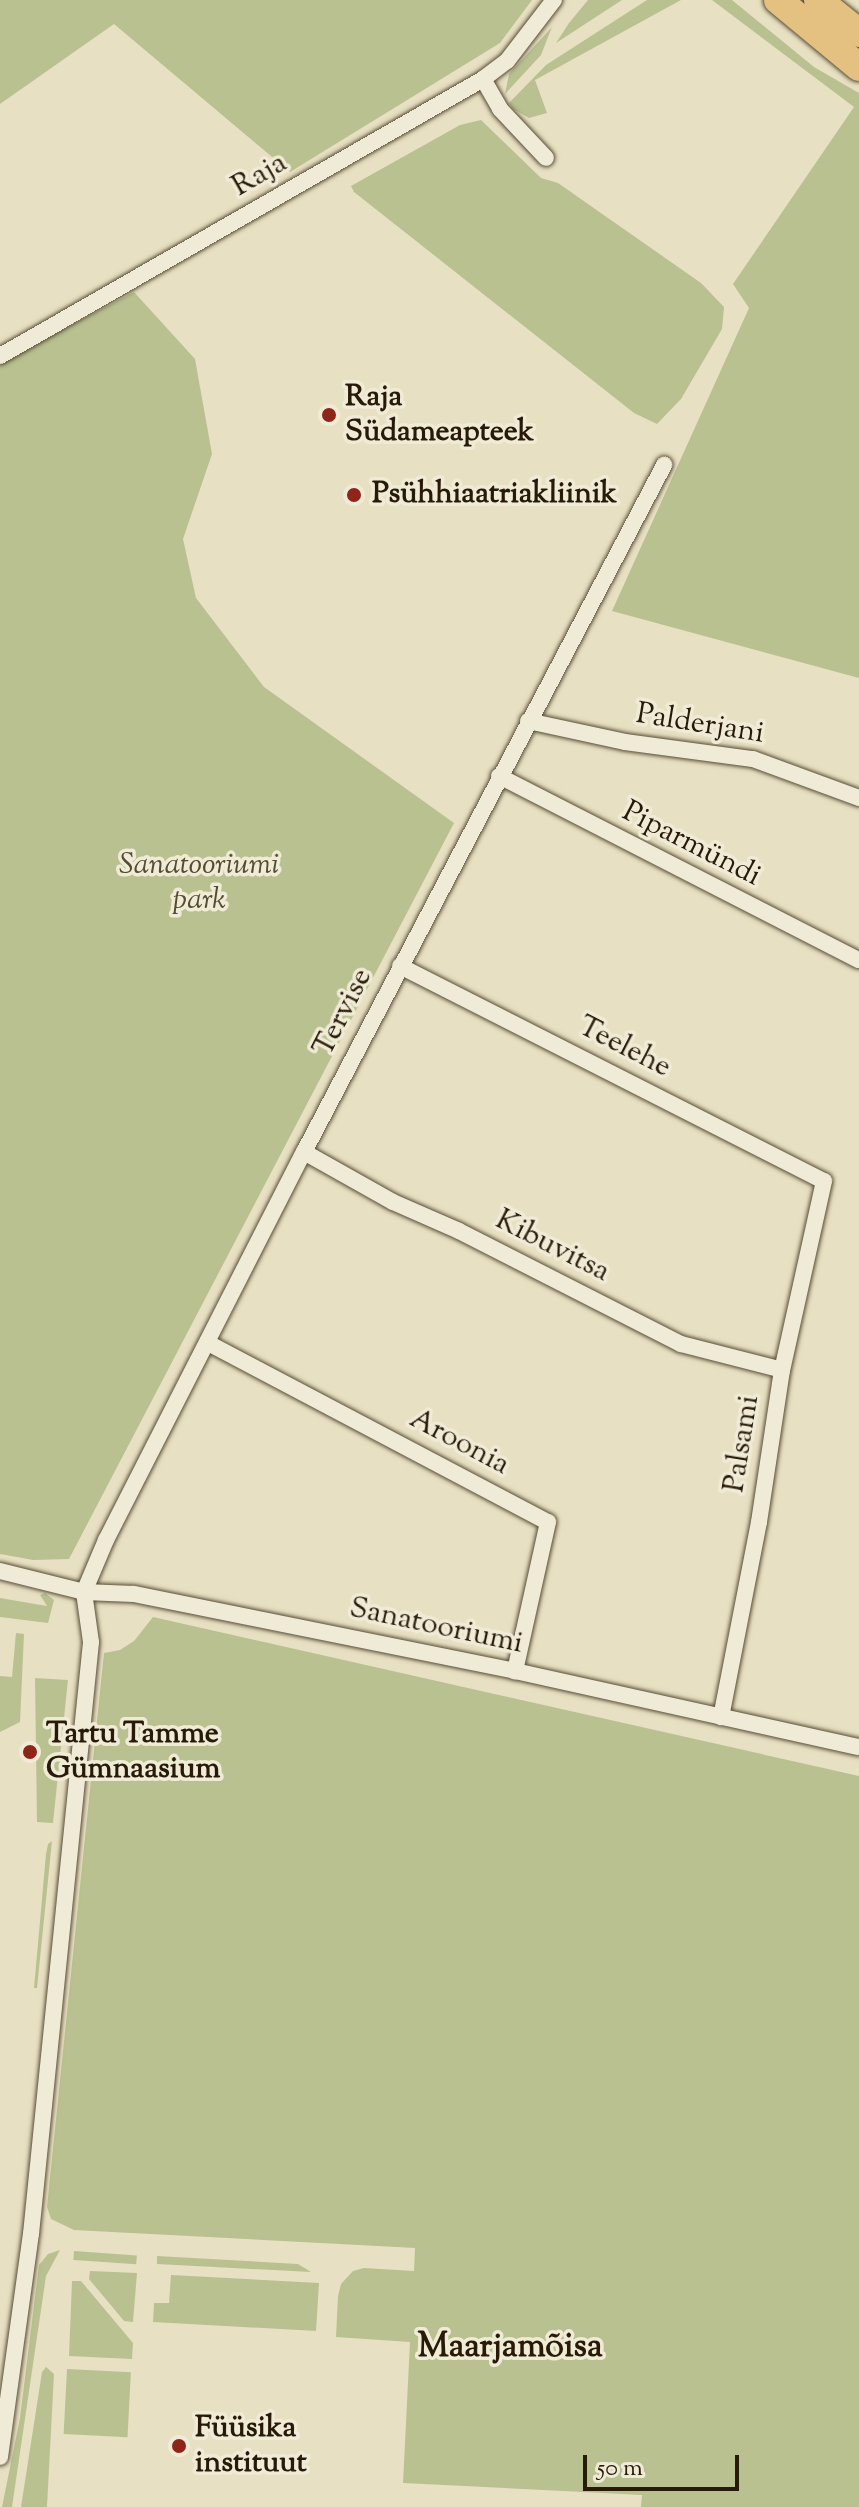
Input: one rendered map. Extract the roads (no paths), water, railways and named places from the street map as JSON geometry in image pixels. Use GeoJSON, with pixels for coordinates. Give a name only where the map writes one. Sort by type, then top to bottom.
{"type":"FeatureCollection","features":[{"type":"Feature","properties":{"kind":"highway"},"geometry":{"type":"LineString","coordinates":[[778,0],[859,67]]}},
{"type":"Feature","properties":{"kind":"highway"},"geometry":{"type":"LineString","coordinates":[[818,0],[859,33]]}},
{"type":"Feature","properties":{"kind":"street","name":"Raja"},"geometry":{"type":"LineString","coordinates":[[0,356],[483,79],[507,61],[554,0]]}},
{"type":"Feature","properties":{"kind":"street","name":"Raja"},"geometry":{"type":"LineString","coordinates":[[535,28],[565,0]]}},
{"type":"Feature","properties":{"kind":"street"},"geometry":{"type":"LineString","coordinates":[[483,79],[500,109],[546,158]]}},
{"type":"Feature","properties":{"kind":"street","name":"Tervise"},"geometry":{"type":"LineString","coordinates":[[84,1592],[106,1540],[304,1152],[664,465]]}},
{"type":"Feature","properties":{"kind":"street","name":"Palderjani"},"geometry":{"type":"LineString","coordinates":[[528,721],[625,742],[753,759],[859,798]]}},
{"type":"Feature","properties":{"kind":"street","name":"Piparmündi"},"geometry":{"type":"LineString","coordinates":[[499,776],[859,960]]}},
{"type":"Feature","properties":{"kind":"street","name":"Teelehe"},"geometry":{"type":"LineString","coordinates":[[400,966],[824,1181]]}},
{"type":"Feature","properties":{"kind":"street","name":"Kibuvitsa"},"geometry":{"type":"LineString","coordinates":[[304,1152],[393,1202],[459,1231],[681,1344],[782,1370]]}},
{"type":"Feature","properties":{"kind":"street","name":"Palsami"},"geometry":{"type":"LineString","coordinates":[[721,1717],[759,1522],[782,1370],[824,1181]]}},
{"type":"Feature","properties":{"kind":"street","name":"Aroonia"},"geometry":{"type":"LineString","coordinates":[[208,1343],[548,1522],[515,1671]]}},
{"type":"Feature","properties":{"kind":"street","name":"Sanatooriumi"},"geometry":{"type":"LineString","coordinates":[[0,1571],[84,1592],[134,1594],[515,1671],[859,1747]]}},
{"type":"Feature","properties":{"kind":"street"},"geometry":{"type":"LineString","coordinates":[[0,2457],[31,2234],[91,1642],[84,1592]]}},
{"type":"Feature","properties":{"kind":"place","name":"Raja Südameapteek"},"geometry":{"type":"Point","coordinates":[329,415]}},
{"type":"Feature","properties":{"kind":"place","name":"Psühhiaatriakliinik"},"geometry":{"type":"Point","coordinates":[354,495]}},
{"type":"Feature","properties":{"kind":"place","name":"Tartu Tamme Gümnaasium"},"geometry":{"type":"Point","coordinates":[30,1752]}},
{"type":"Feature","properties":{"kind":"place","name":"Füüsika instituut"},"geometry":{"type":"Point","coordinates":[179,2446]}},
{"type":"Feature","properties":{"kind":"district","name":"Maarjamõisa"},"geometry":{"type":"Point","coordinates":[510,2348]}},
{"type":"Feature","properties":{"kind":"park label","name":"Sanatooriumi park"},"geometry":{"type":"Point","coordinates":[199,883]}}]}
